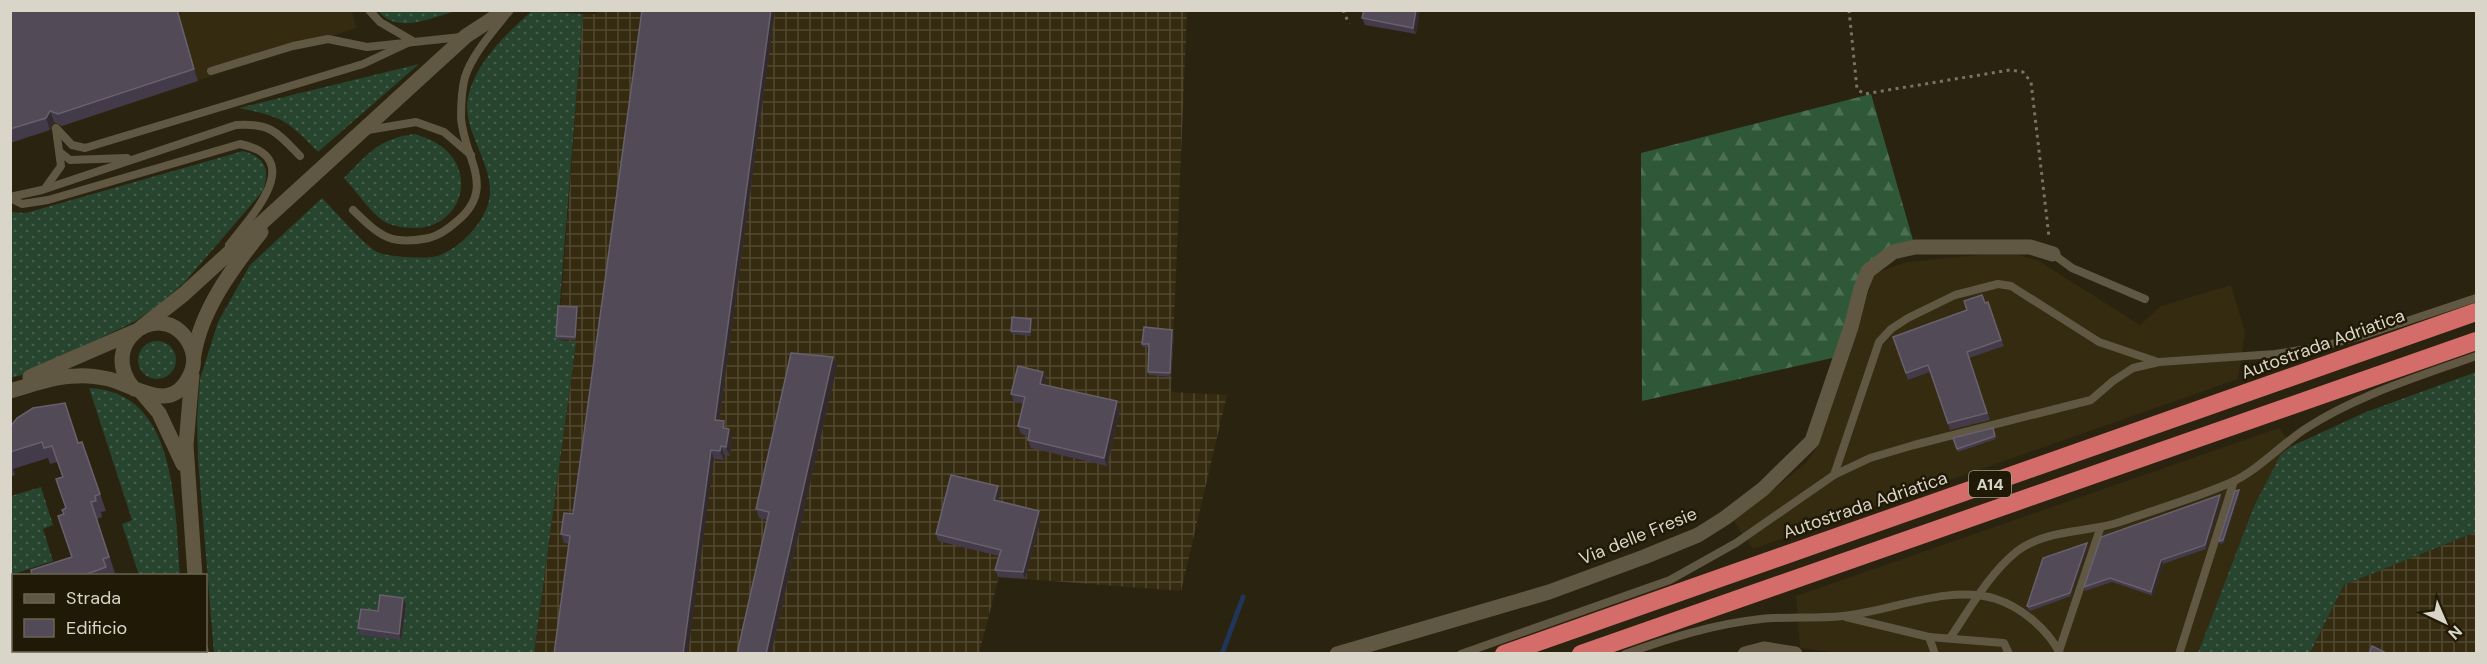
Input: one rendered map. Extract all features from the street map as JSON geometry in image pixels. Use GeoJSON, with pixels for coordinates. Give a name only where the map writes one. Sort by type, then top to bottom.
{"type":"FeatureCollection","features":[{"type":"Feature","properties":{"kind":"highway","name":"Autostrada Adriatica"},"geometry":{"type":"LineString","coordinates":[[1504,654],[2476,312]]}},
{"type":"Feature","properties":{"kind":"highway","name":"A14"},"geometry":{"type":"LineString","coordinates":[[1581,654],[2476,341]]}},
{"type":"Feature","properties":{"kind":"street"},"geometry":{"type":"LineString","coordinates":[[188,484],[171,435],[159,413],[126,379],[121,367],[121,354],[126,341],[138,329],[168,308],[466,36],[508,10]]}},
{"type":"Feature","properties":{"kind":"street"},"geometry":{"type":"LineString","coordinates":[[195,574],[188,484],[187,426],[197,336],[220,290],[249,248],[294,194]]}},
{"type":"Feature","properties":{"kind":"street","name":"Via delle Fresie"},"geometry":{"type":"LineString","coordinates":[[1337,654],[1549,592],[1698,535],[1725,518],[1763,489],[1812,441],[1868,271],[1893,252],[1916,247],[2030,247],[2053,254]]}},
{"type":"Feature","properties":{"kind":"street"},"geometry":{"type":"LineString","coordinates":[[165,324],[176,328],[185,336],[193,363],[187,381],[178,390],[167,395],[154,396],[108,379],[78,376],[14,386],[138,329],[165,324]]}},
{"type":"Feature","properties":{"kind":"street"},"geometry":{"type":"LineString","coordinates":[[1745,654],[1764,649],[1795,654]]}},
{"type":"Feature","properties":{"kind":"lane"},"geometry":{"type":"LineString","coordinates":[[369,10],[380,22],[412,41]]}},
{"type":"Feature","properties":{"kind":"lane"},"geometry":{"type":"LineString","coordinates":[[353,210],[390,240],[406,243],[440,235],[465,215],[476,197],[478,180],[461,119],[465,77],[484,44],[508,10]]}},
{"type":"Feature","properties":{"kind":"lane"},"geometry":{"type":"LineString","coordinates":[[211,71],[293,46],[328,39],[367,47],[466,36]]}},
{"type":"Feature","properties":{"kind":"lane"},"geometry":{"type":"LineString","coordinates":[[42,190],[54,178],[61,166],[56,128],[72,146],[85,148],[363,64],[412,41]]}},
{"type":"Feature","properties":{"kind":"lane"},"geometry":{"type":"LineString","coordinates":[[363,130],[416,122],[444,132],[472,155]]}},
{"type":"Feature","properties":{"kind":"lane"},"geometry":{"type":"LineString","coordinates":[[10,198],[42,190],[236,125],[259,124],[275,130],[300,156]]}},
{"type":"Feature","properties":{"kind":"lane"},"geometry":{"type":"LineString","coordinates":[[10,198],[22,204],[48,200],[240,144],[256,147],[268,158],[274,174],[267,193],[215,264]]}},
{"type":"Feature","properties":{"kind":"lane"},"geometry":{"type":"LineString","coordinates":[[60,152],[70,160],[99,161],[144,156]]}},
{"type":"Feature","properties":{"kind":"lane"},"geometry":{"type":"LineString","coordinates":[[2053,254],[2072,268],[2145,299]]}},
{"type":"Feature","properties":{"kind":"lane"},"geometry":{"type":"LineString","coordinates":[[1834,475],[1879,342],[1891,329],[1908,318],[1954,295],[1985,285],[2011,286],[2099,342],[2159,362]]}},
{"type":"Feature","properties":{"kind":"lane"},"geometry":{"type":"LineString","coordinates":[[1461,654],[1670,580],[1736,543],[1834,475],[1870,458],[2091,400],[2133,368],[2159,362],[2275,354],[2320,347],[2362,336],[2476,298]]}},
{"type":"Feature","properties":{"kind":"lane"},"geometry":{"type":"LineString","coordinates":[[1950,638],[1992,577],[2016,552],[2030,543],[2063,533],[2100,529],[2234,482],[2306,428],[2344,408],[2379,391],[2476,356]]}},
{"type":"Feature","properties":{"kind":"lane"},"geometry":{"type":"LineString","coordinates":[[2179,654],[2234,482]]}},
{"type":"Feature","properties":{"kind":"lane"},"geometry":{"type":"LineString","coordinates":[[2060,652],[2100,529]]}},
{"type":"Feature","properties":{"kind":"lane"},"geometry":{"type":"LineString","coordinates":[[1625,654],[1719,625],[1761,619],[1841,616],[1961,593],[1996,599],[2021,612],[2035,622],[2060,652]]}},
{"type":"Feature","properties":{"kind":"lane"},"geometry":{"type":"LineString","coordinates":[[1841,616],[1929,636],[2004,643],[2009,654]]}},
{"type":"Feature","properties":{"kind":"lane"},"geometry":{"type":"LineString","coordinates":[[1929,636],[1935,654]]}},
{"type":"Feature","properties":{"kind":"path"},"geometry":{"type":"LineString","coordinates":[[1343,10],[1349,24]]}},
{"type":"Feature","properties":{"kind":"path"},"geometry":{"type":"LineString","coordinates":[[1850,10],[1857,89],[1864,94],[2010,70],[2023,72],[2031,82],[2048,235],[2053,254]]}},
{"type":"Feature","properties":{"kind":"shaded area"},"geometry":{"type":"Polygon","coordinates":[[[597,10],[1187,11],[1171,392],[1227,395],[1181,591],[999,577],[979,653],[534,654],[576,344],[558,341],[583,14],[597,14],[597,10]]]}},
{"type":"Feature","properties":{"kind":"shaded area"},"geometry":{"type":"Polygon","coordinates":[[[10,11],[352,11],[356,28],[11,143],[10,11]]]}},
{"type":"Feature","properties":{"kind":"shaded area"},"geometry":{"type":"Polygon","coordinates":[[[1979,255],[2019,255],[2039,261],[2140,325],[2161,306],[2231,285],[2245,332],[2238,379],[1753,549],[1734,521],[1806,463],[1817,447],[1873,278],[1878,272],[1907,262],[1979,255]]]}},
{"type":"Feature","properties":{"kind":"shaded area"},"geometry":{"type":"Polygon","coordinates":[[[2279,428],[2292,446],[2281,455],[2254,506],[2198,653],[1846,654],[1800,648],[1796,596],[2279,428]]]}},
{"type":"Feature","properties":{"kind":"shaded area"},"geometry":{"type":"Polygon","coordinates":[[[2476,532],[2476,653],[2310,654],[2344,585],[2476,532]]]}},
{"type":"Feature","properties":{"kind":"green space"},"geometry":{"type":"Polygon","coordinates":[[[378,11],[457,11],[405,23],[386,18],[378,11]]]}},
{"type":"Feature","properties":{"kind":"green space"},"geometry":{"type":"Polygon","coordinates":[[[532,11],[583,14],[557,339],[576,343],[534,653],[214,654],[198,459],[197,420],[200,379],[218,322],[250,265],[322,198],[365,243],[382,254],[435,257],[449,251],[465,238],[485,213],[490,194],[486,168],[468,119],[469,93],[486,58],[503,38],[532,11]]]}},
{"type":"Feature","properties":{"kind":"green space"},"geometry":{"type":"Polygon","coordinates":[[[419,64],[318,152],[283,121],[266,114],[239,108],[419,64]]]}},
{"type":"Feature","properties":{"kind":"green space"},"geometry":{"type":"Polygon","coordinates":[[[1871,94],[1915,247],[1879,261],[1841,356],[1642,401],[1641,153],[1871,94]]]}},
{"type":"Feature","properties":{"kind":"green space"},"geometry":{"type":"Polygon","coordinates":[[[415,134],[436,143],[449,153],[459,170],[461,182],[456,205],[449,214],[429,226],[417,228],[396,226],[385,222],[369,208],[344,178],[383,143],[415,134]]]}},
{"type":"Feature","properties":{"kind":"green space"},"geometry":{"type":"Polygon","coordinates":[[[243,151],[257,157],[264,165],[266,176],[263,191],[184,283],[155,308],[134,322],[25,374],[11,378],[10,212],[26,213],[243,151]]]}},
{"type":"Feature","properties":{"kind":"green space"},"geometry":{"type":"Polygon","coordinates":[[[157,341],[170,347],[176,360],[170,373],[157,379],[144,373],[138,360],[144,347],[157,341]]]}},
{"type":"Feature","properties":{"kind":"green space"},"geometry":{"type":"Polygon","coordinates":[[[2476,372],[2476,532],[2344,585],[2310,653],[2198,653],[2254,506],[2281,454],[2292,446],[2366,412],[2476,372]]]}},
{"type":"Feature","properties":{"kind":"green space"},"geometry":{"type":"Polygon","coordinates":[[[89,388],[119,395],[141,410],[156,432],[166,459],[173,489],[180,574],[139,574],[122,524],[132,520],[89,388]]]}},
{"type":"Feature","properties":{"kind":"green space"},"geometry":{"type":"Polygon","coordinates":[[[41,487],[53,525],[43,529],[53,561],[11,575],[11,496],[41,487]]]}},
{"type":"Feature","properties":{"kind":"building"},"geometry":{"type":"Polygon","coordinates":[[[10,10],[177,10],[194,69],[58,114],[50,111],[46,118],[10,129],[10,10]]]}},
{"type":"Feature","properties":{"kind":"building"},"geometry":{"type":"Polygon","coordinates":[[[642,10],[771,10],[715,420],[724,421],[723,428],[729,429],[726,447],[721,446],[720,451],[711,450],[683,654],[554,654],[570,536],[561,534],[564,513],[573,514],[642,10]]]}},
{"type":"Feature","properties":{"kind":"building"},"geometry":{"type":"Polygon","coordinates":[[[1364,10],[1416,10],[1413,28],[1362,18],[1364,10]]]}},
{"type":"Feature","properties":{"kind":"building"},"geometry":{"type":"Polygon","coordinates":[[[1982,295],[1985,303],[1988,302],[2001,340],[1967,352],[1987,413],[1948,423],[1928,365],[1906,373],[1893,337],[1967,310],[1964,301],[1982,295]]]}},
{"type":"Feature","properties":{"kind":"building"},"geometry":{"type":"Polygon","coordinates":[[[558,306],[577,307],[575,337],[556,336],[558,306]]]}},
{"type":"Feature","properties":{"kind":"building"},"geometry":{"type":"Polygon","coordinates":[[[1012,317],[1031,319],[1030,332],[1011,331],[1012,317]]]}},
{"type":"Feature","properties":{"kind":"building"},"geometry":{"type":"Polygon","coordinates":[[[1144,327],[1172,330],[1170,373],[1148,372],[1149,344],[1142,344],[1144,327]]]}},
{"type":"Feature","properties":{"kind":"building"},"geometry":{"type":"Polygon","coordinates":[[[791,353],[833,357],[766,654],[737,654],[769,512],[756,509],[791,353]]]}},
{"type":"Feature","properties":{"kind":"building"},"geometry":{"type":"Polygon","coordinates":[[[1018,366],[1043,372],[1040,384],[1117,401],[1104,458],[1028,440],[1030,429],[1018,426],[1025,397],[1011,394],[1018,366]]]}},
{"type":"Feature","properties":{"kind":"building"},"geometry":{"type":"Polygon","coordinates":[[[65,403],[78,443],[82,442],[100,494],[95,496],[96,501],[91,502],[109,557],[103,559],[106,567],[87,574],[32,574],[31,570],[72,557],[58,516],[64,514],[62,510],[66,508],[56,479],[63,477],[52,446],[44,448],[42,442],[10,452],[10,427],[17,418],[33,408],[65,403]]]}},
{"type":"Feature","properties":{"kind":"building"},"geometry":{"type":"Polygon","coordinates":[[[1993,428],[1995,436],[1957,449],[1953,438],[1993,428]]]}},
{"type":"Feature","properties":{"kind":"building"},"geometry":{"type":"Polygon","coordinates":[[[951,475],[998,486],[994,500],[1039,511],[1023,572],[995,570],[1001,550],[936,534],[951,475]]]}},
{"type":"Feature","properties":{"kind":"building"},"geometry":{"type":"Polygon","coordinates":[[[2239,490],[2223,540],[2219,541],[2235,491],[2239,490]]]}},
{"type":"Feature","properties":{"kind":"building"},"geometry":{"type":"Polygon","coordinates":[[[2220,495],[2205,545],[2161,560],[2151,592],[2110,578],[2084,587],[2101,537],[2220,495]]]}},
{"type":"Feature","properties":{"kind":"building"},"geometry":{"type":"Polygon","coordinates":[[[2087,543],[2070,593],[2027,606],[2043,558],[2087,543]]]}},
{"type":"Feature","properties":{"kind":"building"},"geometry":{"type":"Polygon","coordinates":[[[12,584],[12,598],[10,599],[10,585],[12,584]]]}},
{"type":"Feature","properties":{"kind":"building"},"geometry":{"type":"Polygon","coordinates":[[[380,595],[403,598],[399,634],[358,628],[361,609],[378,611],[380,595]]]}},
{"type":"Feature","properties":{"kind":"building"},"geometry":{"type":"Polygon","coordinates":[[[2372,646],[2388,654],[2369,654],[2372,646]]]}},
{"type":"Feature","properties":{"kind":"waterway"},"geometry":{"type":"LineString","coordinates":[[1222,654],[1243,597]]}}]}
